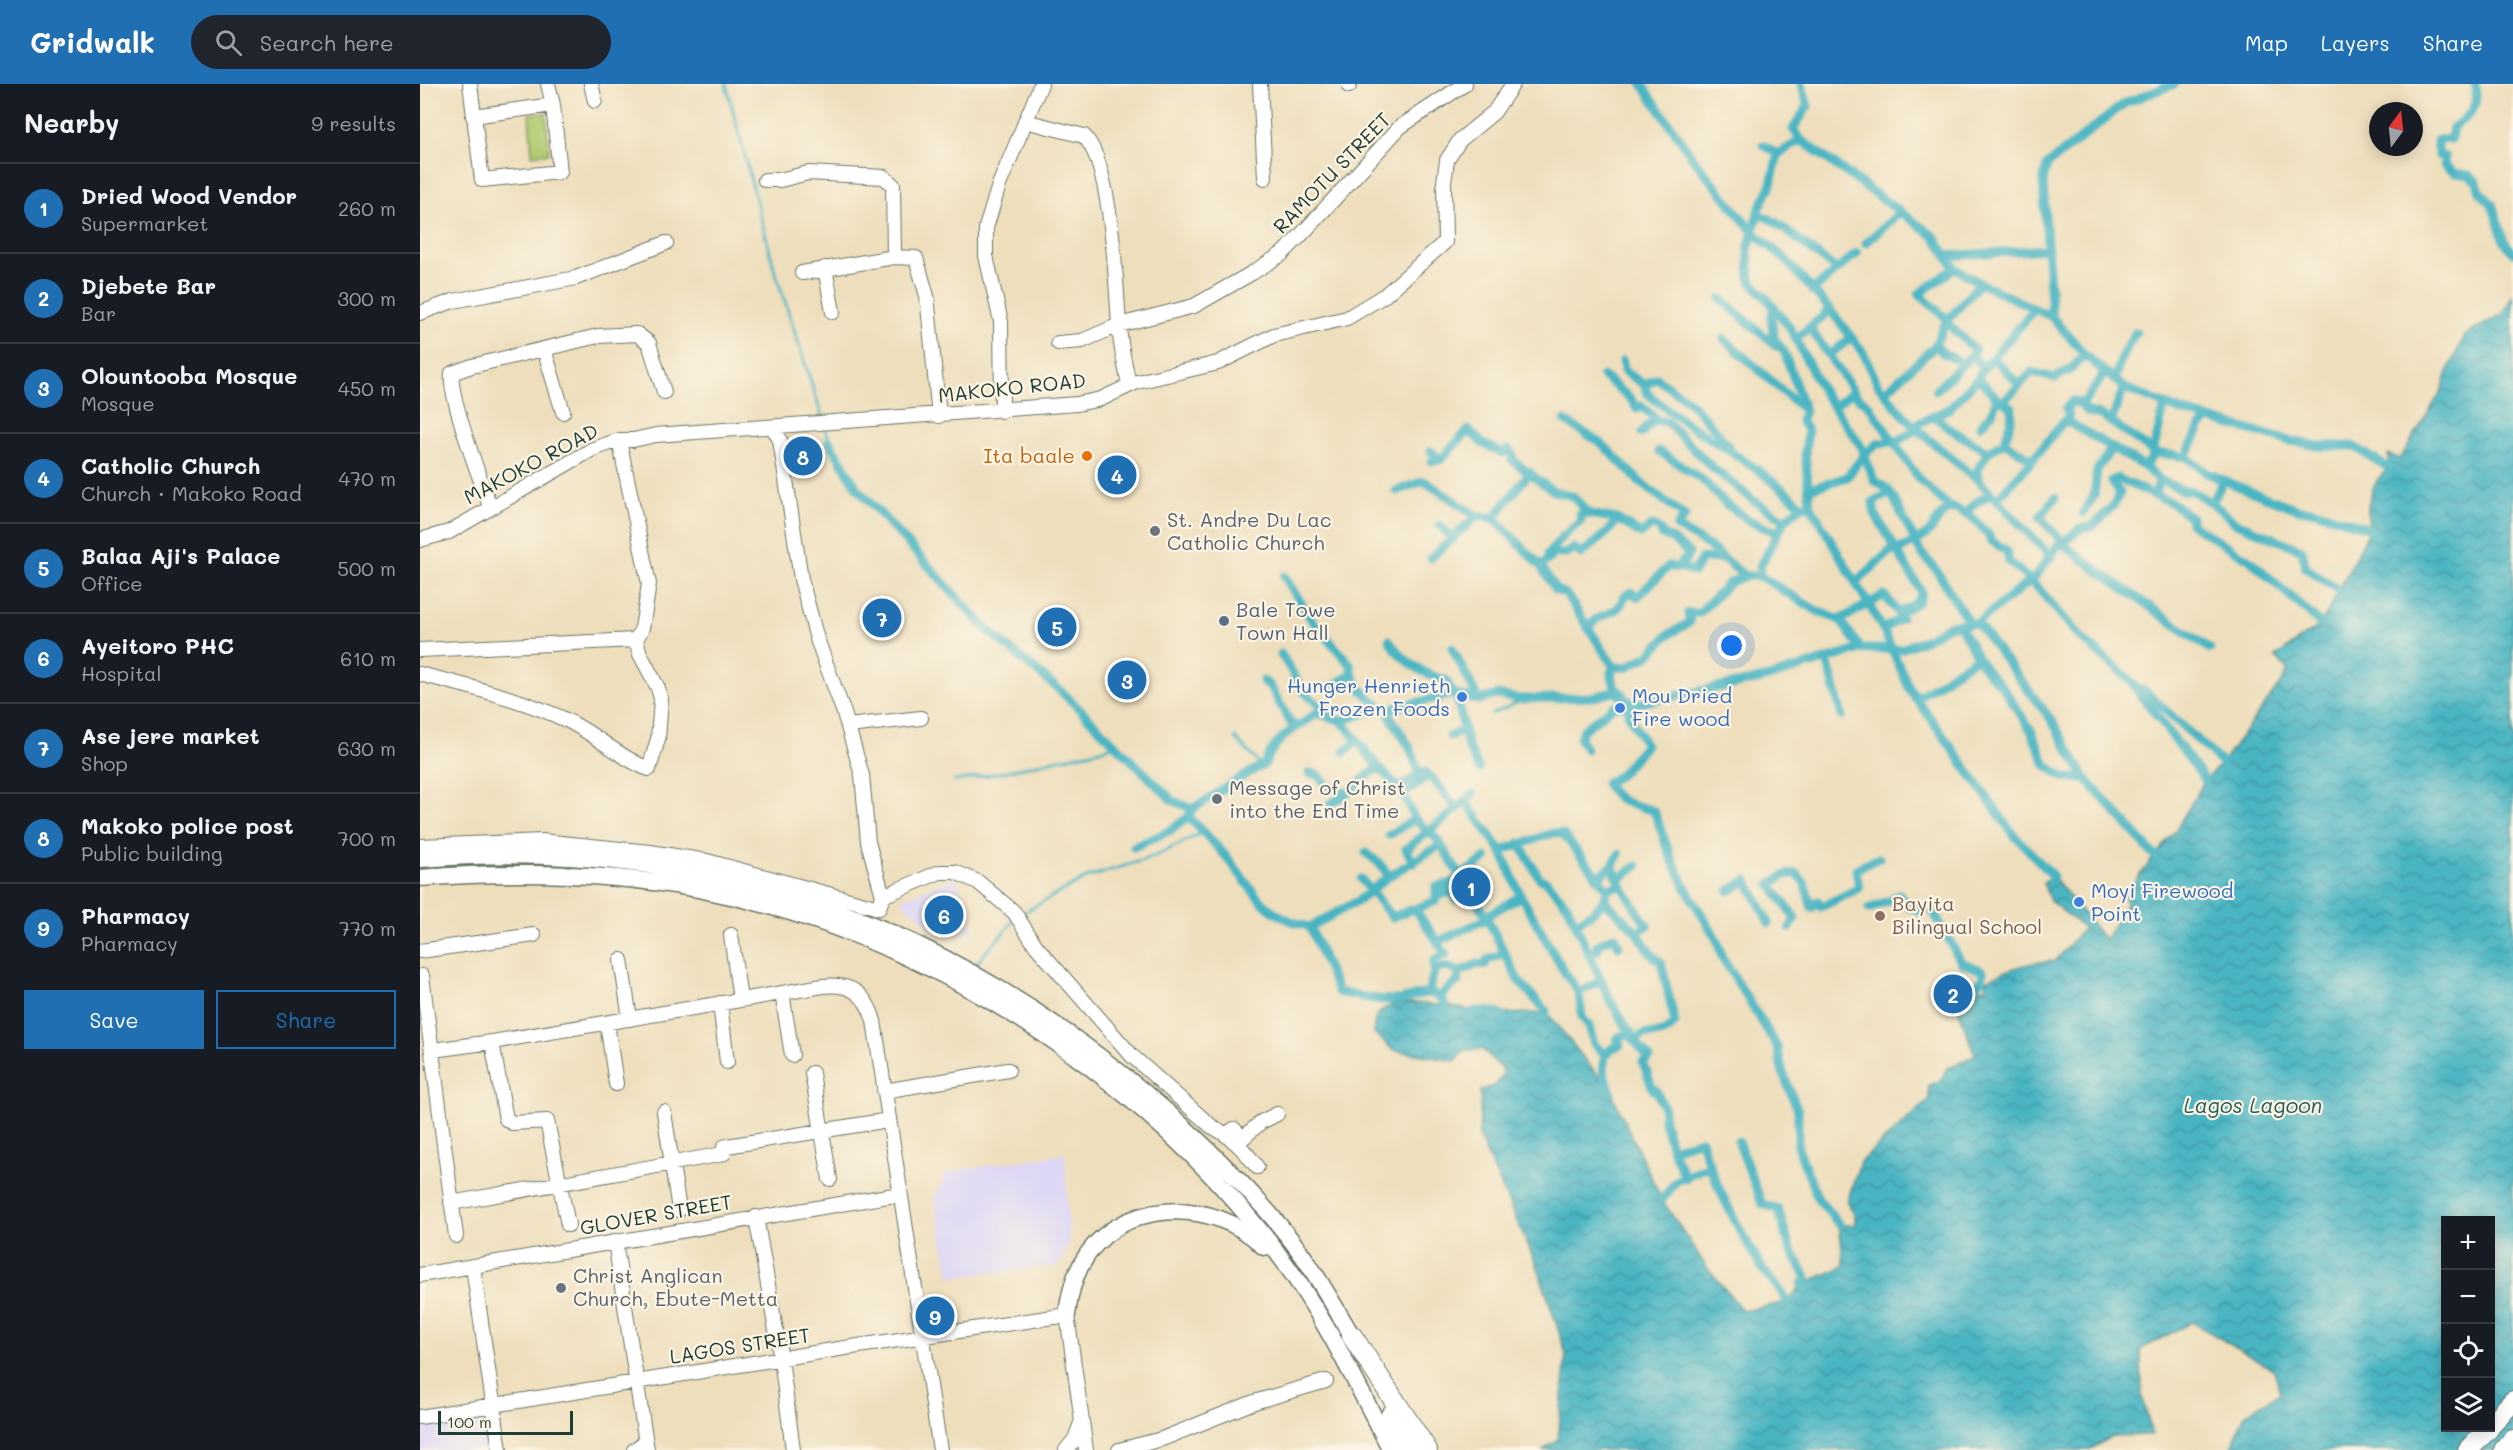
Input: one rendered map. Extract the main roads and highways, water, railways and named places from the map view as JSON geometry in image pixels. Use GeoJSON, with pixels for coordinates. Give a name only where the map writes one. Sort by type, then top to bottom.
{"type":"FeatureCollection","features":[{"type":"Feature","properties":{"kind":"highway"},"geometry":{"type":"LineString","coordinates":[[1352,1336],[1409,1450]]}},
{"type":"Feature","properties":{"kind":"highway"},"geometry":{"type":"LineString","coordinates":[[1352,1336],[1427,1450]]}},
{"type":"Feature","properties":{"kind":"highway"},"geometry":{"type":"LineString","coordinates":[[2495,1421],[2513,1401]]}},
{"type":"Feature","properties":{"kind":"highway"},"geometry":{"type":"LineString","coordinates":[[2468,1450],[2485,1432]]}},
{"type":"Feature","properties":{"kind":"highway"},"geometry":{"type":"LineString","coordinates":[[2504,1450],[2513,1440]]}},
{"type":"Feature","properties":{"kind":"main road"},"geometry":{"type":"LineString","coordinates":[[420,859],[541,856],[632,862],[677,869],[769,890],[897,936],[930,960],[1003,999],[1123,1075],[1190,1132],[1276,1222],[1328,1293],[1352,1336]]}},
{"type":"Feature","properties":{"kind":"main road"},"geometry":{"type":"LineString","coordinates":[[420,878],[543,874],[640,880],[697,889],[799,915],[930,960]]}},
{"type":"Feature","properties":{"kind":"main road"},"geometry":{"type":"LineString","coordinates":[[1003,999],[1150,1115],[1252,1221],[1298,1281],[1391,1450]]}},
{"type":"Feature","properties":{"kind":"main road"},"geometry":{"type":"LineString","coordinates":[[1067,1315],[1070,1292],[1080,1265],[1100,1240],[1131,1219],[1166,1210],[1202,1213],[1237,1226],[1259,1242],[1298,1281]]}},
{"type":"Feature","properties":{"kind":"water","name":"Lagos Lagoon"},"geometry":{"type":"Polygon","coordinates":[[[2513,294],[2513,1450],[2230,1450],[2245,1414],[2280,1393],[2274,1370],[2192,1322],[2141,1349],[2142,1395],[2152,1435],[2112,1436],[2090,1450],[1543,1450],[1558,1440],[1566,1354],[1538,1268],[1479,1137],[1481,1090],[1496,1085],[1504,1071],[1482,1049],[1466,1050],[1455,1061],[1393,1050],[1374,1033],[1375,1019],[1383,1010],[1395,1005],[1411,1003],[1490,1013],[1541,1013],[1546,1011],[1611,1092],[1662,1200],[1706,1266],[1743,1311],[1787,1302],[1802,1284],[1844,1266],[1839,1224],[1855,1226],[1855,1216],[1847,1202],[1860,1162],[1929,1100],[1929,1085],[1940,1081],[1947,1068],[1975,1055],[1958,1009],[1971,1001],[1972,987],[1986,989],[1987,980],[2003,972],[2029,964],[2055,961],[2084,928],[2050,901],[2043,883],[2053,876],[2105,940],[2126,905],[2125,894],[2177,828],[2205,780],[2222,763],[2282,681],[2288,670],[2275,657],[2321,624],[2370,529],[2368,512],[2370,495],[2373,487],[2389,468],[2388,454],[2400,459],[2442,390],[2450,365],[2465,335],[2504,313],[2513,294]]]}},
{"type":"Feature","properties":{"kind":"waterway"},"geometry":{"type":"LineString","coordinates":[[726,84],[774,268],[823,419]]}},
{"type":"Feature","properties":{"kind":"waterway"},"geometry":{"type":"LineString","coordinates":[[1642,84],[1692,157],[1753,232],[1786,260],[1827,306],[1863,352],[1878,385],[1913,426],[1950,408],[1978,378]]}},
{"type":"Feature","properties":{"kind":"waterway"},"geometry":{"type":"LineString","coordinates":[[1801,84],[1808,106],[1793,129],[1801,140]]}},
{"type":"Feature","properties":{"kind":"waterway"},"geometry":{"type":"LineString","coordinates":[[2175,84],[2125,103],[2047,165],[2043,181],[2052,317],[2085,355],[2127,389],[2181,411],[2286,440],[2318,446],[2353,446],[2389,468]]}},
{"type":"Feature","properties":{"kind":"waterway"},"geometry":{"type":"LineString","coordinates":[[2475,84],[2476,99],[2473,110],[2453,127],[2451,139],[2437,140],[2439,156],[2445,157],[2444,165],[2455,173],[2469,175],[2477,182],[2480,192],[2492,204],[2504,241],[2513,253]]}},
{"type":"Feature","properties":{"kind":"waterway"},"geometry":{"type":"LineString","coordinates":[[1763,145],[1778,154],[1801,140],[1935,237],[1955,268],[1980,283],[2052,317]]}},
{"type":"Feature","properties":{"kind":"waterway"},"geometry":{"type":"LineString","coordinates":[[1778,154],[1770,188],[1759,209],[1748,250],[1750,280],[1775,308],[1771,317],[1774,338],[1784,351],[1805,411],[1801,421],[1808,431],[1805,452],[1810,505],[1883,629],[1909,688],[2013,834],[2053,876]]}},
{"type":"Feature","properties":{"kind":"waterway"},"geometry":{"type":"LineString","coordinates":[[1866,243],[1900,212]]}},
{"type":"Feature","properties":{"kind":"waterway"},"geometry":{"type":"LineString","coordinates":[[1758,214],[1774,221],[1836,269]]}},
{"type":"Feature","properties":{"kind":"waterway"},"geometry":{"type":"LineString","coordinates":[[1946,256],[2048,249]]}},
{"type":"Feature","properties":{"kind":"waterway"},"geometry":{"type":"LineString","coordinates":[[1812,291],[1857,253]]}},
{"type":"Feature","properties":{"kind":"waterway"},"geometry":{"type":"LineString","coordinates":[[1948,320],[1919,294],[1955,268]]}},
{"type":"Feature","properties":{"kind":"waterway"},"geometry":{"type":"LineString","coordinates":[[1884,393],[1934,347],[1946,322],[1980,283]]}},
{"type":"Feature","properties":{"kind":"waterway"},"geometry":{"type":"LineString","coordinates":[[1721,299],[1776,346]]}},
{"type":"Feature","properties":{"kind":"waterway"},"geometry":{"type":"LineString","coordinates":[[2004,442],[2011,422],[2012,407],[1997,398],[1978,378],[1982,370],[2035,309]]}},
{"type":"Feature","properties":{"kind":"waterway"},"geometry":{"type":"LineString","coordinates":[[1796,339],[1830,310]]}},
{"type":"Feature","properties":{"kind":"waterway"},"geometry":{"type":"LineString","coordinates":[[1772,311],[1779,314],[1789,326],[1823,392],[1861,446],[1874,480],[1887,489],[1894,499],[1921,553],[1935,568],[1969,623]]}},
{"type":"Feature","properties":{"kind":"waterway"},"geometry":{"type":"LineString","coordinates":[[1946,322],[1975,350],[1972,355],[1984,368]]}},
{"type":"Feature","properties":{"kind":"waterway"},"geometry":{"type":"LineString","coordinates":[[1810,328],[1858,398],[1867,403],[1919,479],[1946,504],[1971,516],[1989,535],[1990,540],[2007,551],[2009,561],[2038,588],[2081,638],[2130,680],[2205,780]]}},
{"type":"Feature","properties":{"kind":"waterway"},"geometry":{"type":"LineString","coordinates":[[2114,379],[2124,352],[2136,332]]}},
{"type":"Feature","properties":{"kind":"waterway"},"geometry":{"type":"LineString","coordinates":[[1829,355],[1851,338]]}},
{"type":"Feature","properties":{"kind":"waterway"},"geometry":{"type":"LineString","coordinates":[[1724,339],[1805,411]]}},
{"type":"Feature","properties":{"kind":"waterway"},"geometry":{"type":"LineString","coordinates":[[1935,344],[1943,353],[1963,363]]}},
{"type":"Feature","properties":{"kind":"waterway"},"geometry":{"type":"LineString","coordinates":[[1936,390],[1972,355]]}},
{"type":"Feature","properties":{"kind":"waterway"},"geometry":{"type":"LineString","coordinates":[[2005,400],[2032,372],[2055,378],[2071,369],[2085,355]]}},
{"type":"Feature","properties":{"kind":"waterway"},"geometry":{"type":"LineString","coordinates":[[1994,359],[2019,384]]}},
{"type":"Feature","properties":{"kind":"waterway"},"geometry":{"type":"LineString","coordinates":[[1623,361],[1624,371],[1645,385],[1646,392],[1658,402],[1684,422],[1759,471],[1802,506],[1810,505]]}},
{"type":"Feature","properties":{"kind":"waterway"},"geometry":{"type":"LineString","coordinates":[[2065,420],[2069,415],[2066,408],[2073,401],[2080,404],[2087,399],[2105,372]]}},
{"type":"Feature","properties":{"kind":"waterway"},"geometry":{"type":"LineString","coordinates":[[1603,376],[1631,399],[1637,409],[1641,406],[1658,420]]}},
{"type":"Feature","properties":{"kind":"waterway"},"geometry":{"type":"LineString","coordinates":[[1645,385],[1657,378],[1692,403],[1729,447]]}},
{"type":"Feature","properties":{"kind":"waterway"},"geometry":{"type":"LineString","coordinates":[[2111,422],[2124,387]]}},
{"type":"Feature","properties":{"kind":"waterway"},"geometry":{"type":"LineString","coordinates":[[1833,407],[1853,391]]}},
{"type":"Feature","properties":{"kind":"waterway"},"geometry":{"type":"LineString","coordinates":[[1980,426],[1992,413],[1997,398]]}},
{"type":"Feature","properties":{"kind":"waterway"},"geometry":{"type":"LineString","coordinates":[[2080,404],[2088,412],[2101,415],[2155,453]]}},
{"type":"Feature","properties":{"kind":"waterway"},"geometry":{"type":"LineString","coordinates":[[2153,452],[2165,405]]}},
{"type":"Feature","properties":{"kind":"waterway"},"geometry":{"type":"LineString","coordinates":[[1934,415],[1947,427],[1988,452],[2004,442],[2031,459]]}},
{"type":"Feature","properties":{"kind":"waterway"},"geometry":{"type":"LineString","coordinates":[[1996,499],[2023,471],[2065,420],[2145,467]]}},
{"type":"Feature","properties":{"kind":"waterway"},"geometry":{"type":"LineString","coordinates":[[1192,809],[1264,765],[1280,740],[1316,713],[1342,721],[1379,708],[1386,710],[1453,694],[1479,700],[1497,695],[1522,699],[1593,697],[1614,692],[1634,704],[1762,679],[1861,649],[1901,649],[1927,639],[1950,625],[1977,623],[2035,577],[2056,548],[2081,528],[2092,527],[2113,506],[2120,493],[2111,481],[2117,478],[2154,495],[2160,480],[2145,467],[2155,453],[2186,457],[2200,427],[2208,420]]}},
{"type":"Feature","properties":{"kind":"waterway"},"geometry":{"type":"LineString","coordinates":[[1565,421],[1601,443],[1641,483],[1685,516],[1677,527],[1709,546],[1724,559]]}},
{"type":"Feature","properties":{"kind":"waterway"},"geometry":{"type":"LineString","coordinates":[[1642,433],[1653,423],[1667,422],[1713,468],[1753,500],[1785,520],[1802,506]]}},
{"type":"Feature","properties":{"kind":"waterway"},"geometry":{"type":"LineString","coordinates":[[825,426],[829,441]]}},
{"type":"Feature","properties":{"kind":"waterway"},"geometry":{"type":"LineString","coordinates":[[1913,426],[1979,481],[2051,557]]}},
{"type":"Feature","properties":{"kind":"waterway"},"geometry":{"type":"LineString","coordinates":[[1809,489],[1847,477],[1864,455],[1878,443],[1896,442],[1917,429]]}},
{"type":"Feature","properties":{"kind":"waterway"},"geometry":{"type":"LineString","coordinates":[[1432,461],[1440,460],[1469,430],[1482,443],[1503,453],[1508,449],[1513,455],[1512,460],[1553,491],[1572,496],[1590,514],[1617,519],[1641,534],[1653,525],[1661,531],[1662,535],[1670,538],[1689,553],[1681,567],[1694,572],[1702,558],[1724,559],[1745,576],[1760,576],[1817,611],[1840,620],[1861,649]]}},
{"type":"Feature","properties":{"kind":"waterway"},"geometry":{"type":"LineString","coordinates":[[829,441],[857,488],[986,629],[1062,692],[1172,800],[1192,809],[1189,817],[1224,854],[1269,908],[1293,922],[1310,927],[1338,992],[1391,1000],[1424,994],[1435,995],[1443,1001],[1447,1018]]}},
{"type":"Feature","properties":{"kind":"waterway"},"geometry":{"type":"LineString","coordinates":[[2083,513],[2094,496],[2097,470],[2112,448]]}},
{"type":"Feature","properties":{"kind":"waterway"},"geometry":{"type":"LineString","coordinates":[[1431,451],[1440,460]]}},
{"type":"Feature","properties":{"kind":"waterway"},"geometry":{"type":"LineString","coordinates":[[1659,451],[1704,481],[1726,504],[1750,521],[1778,533],[1785,520]]}},
{"type":"Feature","properties":{"kind":"waterway"},"geometry":{"type":"LineString","coordinates":[[1979,481],[1977,471],[1988,452]]}},
{"type":"Feature","properties":{"kind":"waterway"},"geometry":{"type":"LineString","coordinates":[[2186,457],[2207,473],[2249,491],[2300,510],[2315,511],[2370,529]]}},
{"type":"Feature","properties":{"kind":"waterway"},"geometry":{"type":"LineString","coordinates":[[1530,472],[1494,518],[1540,565],[1556,590],[1566,594],[1614,667],[1611,672],[1615,688],[1623,694]]}},
{"type":"Feature","properties":{"kind":"waterway"},"geometry":{"type":"LineString","coordinates":[[2160,480],[2184,491],[2192,491],[2212,503],[2236,523],[2302,550],[2306,568],[2340,591]]}},
{"type":"Feature","properties":{"kind":"waterway"},"geometry":{"type":"LineString","coordinates":[[1396,491],[1424,481],[1477,516],[1494,518]]}},
{"type":"Feature","properties":{"kind":"waterway"},"geometry":{"type":"LineString","coordinates":[[2212,503],[2223,481]]}},
{"type":"Feature","properties":{"kind":"waterway"},"geometry":{"type":"LineString","coordinates":[[1883,629],[1901,618],[1899,613],[1916,603],[1921,591],[1875,514],[1873,502],[1890,493]]}},
{"type":"Feature","properties":{"kind":"waterway"},"geometry":{"type":"LineString","coordinates":[[1965,514],[1975,503],[1991,494]]}},
{"type":"Feature","properties":{"kind":"waterway"},"geometry":{"type":"LineString","coordinates":[[2154,495],[2171,502],[2191,517],[2191,524],[2250,560],[2321,624]]}},
{"type":"Feature","properties":{"kind":"waterway"},"geometry":{"type":"LineString","coordinates":[[2055,498],[2040,517],[2069,549],[2210,649]]}},
{"type":"Feature","properties":{"kind":"waterway"},"geometry":{"type":"LineString","coordinates":[[1856,583],[1891,550],[1896,551],[1924,537],[1943,513],[1955,509]]}},
{"type":"Feature","properties":{"kind":"waterway"},"geometry":{"type":"LineString","coordinates":[[1548,554],[1563,536],[1581,521],[1580,513],[1590,514]]}},
{"type":"Feature","properties":{"kind":"waterway"},"geometry":{"type":"LineString","coordinates":[[1431,558],[1477,516]]}},
{"type":"Feature","properties":{"kind":"waterway"},"geometry":{"type":"LineString","coordinates":[[1540,565],[1551,558],[1552,552],[1564,554],[1574,548],[1581,554],[1609,531],[1617,519]]}},
{"type":"Feature","properties":{"kind":"waterway"},"geometry":{"type":"LineString","coordinates":[[1440,525],[1453,540]]}},
{"type":"Feature","properties":{"kind":"waterway"},"geometry":{"type":"LineString","coordinates":[[1760,576],[1760,566],[1778,533]]}},
{"type":"Feature","properties":{"kind":"waterway"},"geometry":{"type":"LineString","coordinates":[[1588,628],[1597,619],[1618,607],[1624,597],[1631,592],[1637,597],[1669,566],[1678,568],[1682,562]]}},
{"type":"Feature","properties":{"kind":"waterway"},"geometry":{"type":"LineString","coordinates":[[1284,576],[1313,622],[1351,665],[1358,685],[1385,710]]}},
{"type":"Feature","properties":{"kind":"waterway"},"geometry":{"type":"LineString","coordinates":[[1614,667],[1627,667],[1648,656],[1668,635],[1690,622],[1688,613],[1699,613],[1729,583],[1745,576]]}},
{"type":"Feature","properties":{"kind":"waterway"},"geometry":{"type":"LineString","coordinates":[[1840,620],[1884,595],[1899,613]]}},
{"type":"Feature","properties":{"kind":"waterway"},"geometry":{"type":"LineString","coordinates":[[1977,623],[2052,721],[2085,778],[2154,855]]}},
{"type":"Feature","properties":{"kind":"waterway"},"geometry":{"type":"LineString","coordinates":[[1959,624],[1978,658],[1989,674],[2002,686],[2032,732],[2046,765],[2065,778],[2085,778]]}},
{"type":"Feature","properties":{"kind":"waterway"},"geometry":{"type":"LineString","coordinates":[[1389,640],[1393,647],[1413,665],[1430,675],[1446,680],[1453,694]]}},
{"type":"Feature","properties":{"kind":"waterway"},"geometry":{"type":"LineString","coordinates":[[1452,648],[1479,700]]}},
{"type":"Feature","properties":{"kind":"waterway"},"geometry":{"type":"LineString","coordinates":[[1281,654],[1304,692],[1330,715]]}},
{"type":"Feature","properties":{"kind":"waterway"},"geometry":{"type":"LineString","coordinates":[[1915,698],[1978,658]]}},
{"type":"Feature","properties":{"kind":"waterway"},"geometry":{"type":"LineString","coordinates":[[1827,660],[1842,716]]}},
{"type":"Feature","properties":{"kind":"waterway"},"geometry":{"type":"LineString","coordinates":[[1336,684],[1351,675]]}},
{"type":"Feature","properties":{"kind":"waterway"},"geometry":{"type":"LineString","coordinates":[[1263,681],[1270,686],[1293,727],[1297,725]]}},
{"type":"Feature","properties":{"kind":"waterway"},"geometry":{"type":"LineString","coordinates":[[2144,690],[2222,763]]}},
{"type":"Feature","properties":{"kind":"waterway"},"geometry":{"type":"LineString","coordinates":[[1456,694],[1468,747],[1479,769]]}},
{"type":"Feature","properties":{"kind":"waterway"},"geometry":{"type":"LineString","coordinates":[[1492,714],[1525,699]]}},
{"type":"Feature","properties":{"kind":"waterway"},"geometry":{"type":"LineString","coordinates":[[1634,704],[1628,714],[1646,745],[1620,775],[1606,783],[1621,800],[1654,811],[1670,855],[1687,890],[1717,940],[1722,957],[1777,1046],[1783,1073],[1798,1111],[1798,1148],[1818,1199],[1839,1224]]}},
{"type":"Feature","properties":{"kind":"waterway"},"geometry":{"type":"LineString","coordinates":[[1586,749],[1580,738],[1583,730],[1613,707],[1634,704]]}},
{"type":"Feature","properties":{"kind":"waterway"},"geometry":{"type":"LineString","coordinates":[[1386,710],[1409,746],[1418,770],[1431,777],[1457,809],[1473,794]]}},
{"type":"Feature","properties":{"kind":"waterway"},"geometry":{"type":"LineString","coordinates":[[1342,721],[1378,767],[1402,791],[1415,819],[1437,839],[1486,916],[1518,980],[1546,1011]]}},
{"type":"Feature","properties":{"kind":"waterway"},"geometry":{"type":"LineString","coordinates":[[1450,736],[1464,731]]}},
{"type":"Feature","properties":{"kind":"waterway"},"geometry":{"type":"LineString","coordinates":[[1235,738],[1262,766]]}},
{"type":"Feature","properties":{"kind":"waterway"},"geometry":{"type":"LineString","coordinates":[[1344,752],[1357,742]]}},
{"type":"Feature","properties":{"kind":"waterway"},"geometry":{"type":"LineString","coordinates":[[955,781],[1092,752],[1117,744]]}},
{"type":"Feature","properties":{"kind":"waterway"},"geometry":{"type":"LineString","coordinates":[[1309,773],[1318,775],[1328,786],[1348,793],[1378,767]]}},
{"type":"Feature","properties":{"kind":"waterway"},"geometry":{"type":"LineString","coordinates":[[1402,791],[1424,775]]}},
{"type":"Feature","properties":{"kind":"waterway"},"geometry":{"type":"LineString","coordinates":[[1330,804],[1348,793]]}},
{"type":"Feature","properties":{"kind":"waterway"},"geometry":{"type":"LineString","coordinates":[[1465,800],[1501,851],[1521,896],[1565,973],[1579,992],[1582,1017],[1589,1026],[1594,1044],[1605,1054],[1603,1073],[1611,1092]]}},
{"type":"Feature","properties":{"kind":"waterway"},"geometry":{"type":"LineString","coordinates":[[1414,863],[1406,849],[1457,809]]}},
{"type":"Feature","properties":{"kind":"waterway"},"geometry":{"type":"LineString","coordinates":[[1134,847],[1169,831],[1189,817]]}},
{"type":"Feature","properties":{"kind":"waterway"},"geometry":{"type":"LineString","coordinates":[[1389,835],[1415,819]]}},
{"type":"Feature","properties":{"kind":"waterway"},"geometry":{"type":"LineString","coordinates":[[1021,914],[1086,878],[1153,857],[1202,833]]}},
{"type":"Feature","properties":{"kind":"waterway"},"geometry":{"type":"LineString","coordinates":[[1501,851],[1553,833],[1563,834],[1607,889]]}},
{"type":"Feature","properties":{"kind":"waterway"},"geometry":{"type":"LineString","coordinates":[[1519,843],[1540,879],[1547,882],[1567,905],[1610,1000],[1634,1040],[1649,1058],[1643,1062],[1653,1090],[1656,1090],[1664,1108],[1664,1122],[1672,1149],[1686,1179]]}},
{"type":"Feature","properties":{"kind":"waterway"},"geometry":{"type":"LineString","coordinates":[[1310,927],[1358,901],[1389,876],[1439,846]]}},
{"type":"Feature","properties":{"kind":"waterway"},"geometry":{"type":"LineString","coordinates":[[1366,853],[1379,863],[1389,876]]}},
{"type":"Feature","properties":{"kind":"waterway"},"geometry":{"type":"LineString","coordinates":[[1597,878],[1612,866],[1619,854]]}},
{"type":"Feature","properties":{"kind":"waterway"},"geometry":{"type":"LineString","coordinates":[[1361,879],[1392,917],[1436,901],[1436,887],[1451,883],[1486,858]]}},
{"type":"Feature","properties":{"kind":"waterway"},"geometry":{"type":"LineString","coordinates":[[1790,928],[1795,918],[1770,884],[1785,875],[1796,873],[1804,882],[1812,908],[1818,901],[1821,907],[1859,888],[1856,869],[1879,858]]}},
{"type":"Feature","properties":{"kind":"waterway"},"geometry":{"type":"LineString","coordinates":[[1612,866],[1622,887],[1647,926],[1637,932]]}},
{"type":"Feature","properties":{"kind":"waterway"},"geometry":{"type":"LineString","coordinates":[[1576,925],[1600,906],[1607,889],[1615,887],[1623,876],[1637,866]]}},
{"type":"Feature","properties":{"kind":"waterway"},"geometry":{"type":"LineString","coordinates":[[1729,891],[1747,880],[1769,923]]}},
{"type":"Feature","properties":{"kind":"waterway"},"geometry":{"type":"LineString","coordinates":[[1436,897],[1451,891],[1456,899],[1470,891]]}},
{"type":"Feature","properties":{"kind":"waterway"},"geometry":{"type":"LineString","coordinates":[[1869,909],[1899,894],[1909,908],[1916,908],[1920,912],[1931,907],[1961,962],[1983,971],[1982,980],[1972,987]]}},
{"type":"Feature","properties":{"kind":"waterway"},"geometry":{"type":"LineString","coordinates":[[1486,916],[1521,896]]}},
{"type":"Feature","properties":{"kind":"waterway"},"geometry":{"type":"LineString","coordinates":[[1605,901],[1637,932],[1651,954],[1661,962],[1675,1023],[1664,1032],[1644,1034],[1634,1040]]}},
{"type":"Feature","properties":{"kind":"waterway"},"geometry":{"type":"LineString","coordinates":[[1415,909],[1446,954],[1434,960],[1434,973],[1428,993]]}},
{"type":"Feature","properties":{"kind":"waterway"},"geometry":{"type":"LineString","coordinates":[[973,969],[1014,919]]}},
{"type":"Feature","properties":{"kind":"waterway"},"geometry":{"type":"LineString","coordinates":[[1439,941],[1487,919]]}},
{"type":"Feature","properties":{"kind":"waterway"},"geometry":{"type":"LineString","coordinates":[[1588,954],[1598,950],[1597,945],[1615,936],[1619,946]]}},
{"type":"Feature","properties":{"kind":"waterway"},"geometry":{"type":"LineString","coordinates":[[1439,997],[1458,981],[1459,972],[1478,964],[1485,965],[1487,960],[1503,954]]}},
{"type":"Feature","properties":{"kind":"waterway"},"geometry":{"type":"LineString","coordinates":[[1434,969],[1448,967],[1459,972]]}},
{"type":"Feature","properties":{"kind":"waterway"},"geometry":{"type":"LineString","coordinates":[[1579,992],[1602,980]]}},
{"type":"Feature","properties":{"kind":"waterway"},"geometry":{"type":"LineString","coordinates":[[1473,1016],[1475,1011],[1496,1012],[1506,1019]]}},
{"type":"Feature","properties":{"kind":"waterway"},"geometry":{"type":"LineString","coordinates":[[1605,1056],[1611,1049],[1620,1045],[1617,1038],[1631,1032]]}},
{"type":"Feature","properties":{"kind":"waterway"},"geometry":{"type":"LineString","coordinates":[[1672,1149],[1701,1140],[1712,1172],[1737,1223],[1763,1269],[1787,1302]]}},
{"type":"Feature","properties":{"kind":"waterway"},"geometry":{"type":"LineString","coordinates":[[1738,1141],[1762,1204],[1778,1209],[1790,1248],[1807,1278],[1802,1284]]}},
{"type":"Feature","properties":{"kind":"waterway"},"geometry":{"type":"LineString","coordinates":[[1662,1200],[1676,1181],[1710,1165]]}},
{"type":"Feature","properties":{"kind":"place","name":"Makoko police post"},"geometry":{"type":"Point","coordinates":[803,456]}},
{"type":"Feature","properties":{"kind":"place","name":"Ita baale"},"geometry":{"type":"Point","coordinates":[1087,456]}},
{"type":"Feature","properties":{"kind":"place","name":"Catholic Church"},"geometry":{"type":"Point","coordinates":[1117,475]}},
{"type":"Feature","properties":{"kind":"place","name":"St. Andre Du Lac Catholic Church"},"geometry":{"type":"Point","coordinates":[1155,531]}},
{"type":"Feature","properties":{"kind":"place","name":"Ase jere market"},"geometry":{"type":"Point","coordinates":[882,618]}},
{"type":"Feature","properties":{"kind":"place","name":"Bale Towe Town Hall"},"geometry":{"type":"Point","coordinates":[1224,621]}},
{"type":"Feature","properties":{"kind":"place","name":"Balaa Aji's Palace"},"geometry":{"type":"Point","coordinates":[1057,627]}},
{"type":"Feature","properties":{"kind":"place","name":"Olountooba Mosque"},"geometry":{"type":"Point","coordinates":[1127,680]}},
{"type":"Feature","properties":{"kind":"place","name":"Hunger Henrieth Frozen Foods"},"geometry":{"type":"Point","coordinates":[1462,697]}},
{"type":"Feature","properties":{"kind":"place","name":"Mou Dried Fire wood"},"geometry":{"type":"Point","coordinates":[1620,708]}},
{"type":"Feature","properties":{"kind":"place","name":"Message of Christ into the End Time"},"geometry":{"type":"Point","coordinates":[1217,799]}},
{"type":"Feature","properties":{"kind":"place","name":"Dried Wood Vendor"},"geometry":{"type":"Point","coordinates":[1471,887]}},
{"type":"Feature","properties":{"kind":"place","name":"Moyi Firewood Point"},"geometry":{"type":"Point","coordinates":[2079,902]}},
{"type":"Feature","properties":{"kind":"place","name":"Ayeitoro PHC"},"geometry":{"type":"Point","coordinates":[944,915]}},
{"type":"Feature","properties":{"kind":"place","name":"Bayita Bilingual School"},"geometry":{"type":"Point","coordinates":[1880,916]}},
{"type":"Feature","properties":{"kind":"place","name":"Djebete Bar"},"geometry":{"type":"Point","coordinates":[1953,994]}},
{"type":"Feature","properties":{"kind":"place","name":"Christ Anglican Church, Ebute-Metta"},"geometry":{"type":"Point","coordinates":[561,1288]}},
{"type":"Feature","properties":{"kind":"place","name":"Pharmacy"},"geometry":{"type":"Point","coordinates":[935,1316]}}]}
